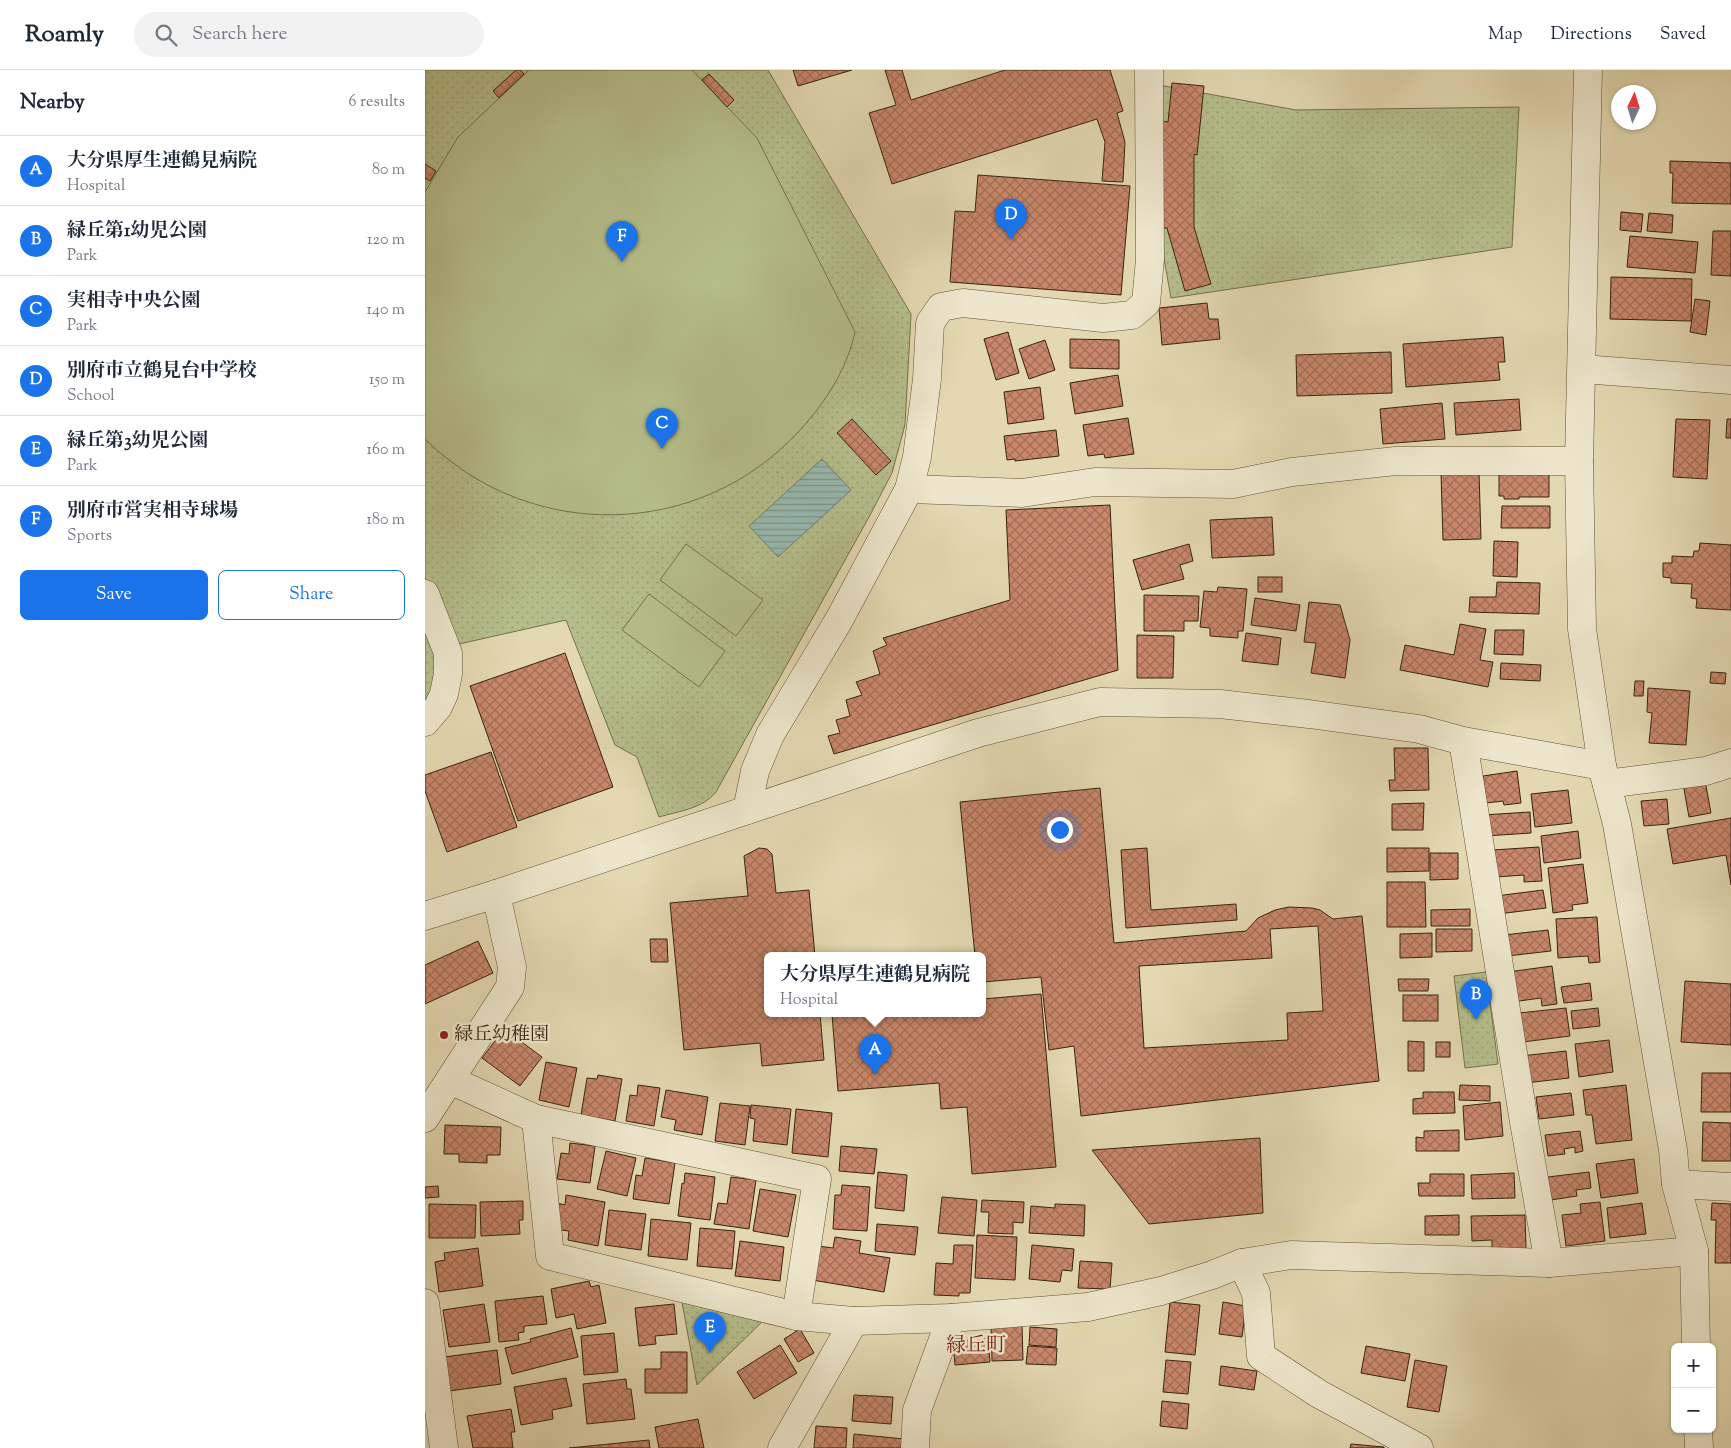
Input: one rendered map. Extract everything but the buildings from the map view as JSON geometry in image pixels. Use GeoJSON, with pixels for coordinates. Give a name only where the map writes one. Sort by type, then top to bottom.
{"type":"FeatureCollection","features":[{"type":"Feature","properties":{"kind":"street"},"geometry":{"type":"LineString","coordinates":[[747,810],[755,771],[770,735],[839,620],[909,489],[917,457],[927,379],[930,324],[941,308],[963,303],[1103,318],[1132,315],[1145,303],[1150,259],[1149,70]]}},
{"type":"Feature","properties":{"kind":"street"},"geometry":{"type":"LineString","coordinates":[[1588,70],[1579,461],[1582,629],[1604,775],[1617,824],[1673,1150],[1676,1184],[1694,1251],[1696,1343]]}},
{"type":"Feature","properties":{"kind":"street"},"geometry":{"type":"LineString","coordinates":[[1582,369],[1731,380]]}},
{"type":"Feature","properties":{"kind":"street"},"geometry":{"type":"LineString","coordinates":[[909,489],[1022,493],[1095,482],[1233,484],[1292,472],[1396,461],[1579,461]]}},
{"type":"Feature","properties":{"kind":"street"},"geometry":{"type":"LineString","coordinates":[[425,594],[448,653],[448,674],[444,694],[437,707],[425,722]]}},
{"type":"Feature","properties":{"kind":"street"},"geometry":{"type":"LineString","coordinates":[[425,916],[497,894],[978,733],[1100,702],[1220,704],[1419,728],[1463,741],[1604,775],[1706,771],[1731,763]]}},
{"type":"Feature","properties":{"kind":"street"},"geometry":{"type":"LineString","coordinates":[[1463,741],[1524,1122],[1549,1263]]}},
{"type":"Feature","properties":{"kind":"street"},"geometry":{"type":"LineString","coordinates":[[425,1118],[510,987],[512,967],[497,894]]}},
{"type":"Feature","properties":{"kind":"street"},"geometry":{"type":"LineString","coordinates":[[450,1080],[536,1119],[817,1179],[796,1316]]}},
{"type":"Feature","properties":{"kind":"street"},"geometry":{"type":"LineString","coordinates":[[536,1119],[550,1256],[796,1316],[854,1321],[951,1318],[1087,1307],[1161,1291],[1212,1276],[1242,1264],[1291,1255],[1549,1263],[1694,1251]]}},
{"type":"Feature","properties":{"kind":"street"},"geometry":{"type":"LineString","coordinates":[[1676,1184],[1731,1187]]}},
{"type":"Feature","properties":{"kind":"street"},"geometry":{"type":"LineString","coordinates":[[1242,1264],[1255,1293],[1261,1356],[1319,1394],[1419,1448]]}},
{"type":"Feature","properties":{"kind":"street"},"geometry":{"type":"LineString","coordinates":[[425,1303],[444,1448]]}},
{"type":"Feature","properties":{"kind":"street"},"geometry":{"type":"LineString","coordinates":[[915,1448],[917,1410],[951,1318]]}},
{"type":"Feature","properties":{"kind":"street"},"geometry":{"type":"LineString","coordinates":[[782,1448],[854,1321]]}},
{"type":"Feature","properties":{"kind":"street"},"geometry":{"type":"LineString","coordinates":[[1698,1433],[1699,1448]]}},
{"type":"Feature","properties":{"kind":"green space"},"geometry":{"type":"Polygon","coordinates":[[[425,70],[768,70],[911,314],[905,425],[892,473],[716,792],[704,802],[690,809],[659,817],[637,757],[615,745],[566,620],[459,644],[441,661],[425,710],[425,70]]]}},
{"type":"Feature","properties":{"kind":"green space"},"geometry":{"type":"Polygon","coordinates":[[[529,70],[692,70],[757,138],[855,332],[841,372],[809,420],[759,466],[714,492],[665,509],[614,515],[563,511],[514,497],[467,473],[425,439],[425,192],[458,137],[529,70]]]}},
{"type":"Feature","properties":{"kind":"green space"},"geometry":{"type":"Polygon","coordinates":[[[1159,85],[1296,110],[1519,107],[1512,247],[1171,298],[1158,225],[1159,85]]]}},
{"type":"Feature","properties":{"kind":"green space"},"geometry":{"type":"Polygon","coordinates":[[[686,544],[763,600],[736,636],[660,580],[686,544]]]}},
{"type":"Feature","properties":{"kind":"green space"},"geometry":{"type":"Polygon","coordinates":[[[649,594],[725,651],[699,687],[622,630],[649,594]]]}},
{"type":"Feature","properties":{"kind":"green space"},"geometry":{"type":"Polygon","coordinates":[[[1486,972],[1498,1064],[1465,1068],[1454,976],[1486,972]]]}},
{"type":"Feature","properties":{"kind":"green space"},"geometry":{"type":"Polygon","coordinates":[[[682,1302],[762,1322],[697,1385],[682,1302]]]}},
{"type":"Feature","properties":{"kind":"water"},"geometry":{"type":"Polygon","coordinates":[[[822,459],[851,490],[778,557],[749,526],[822,459]]]}},
{"type":"Feature","properties":{"kind":"place","name":"別府市立鶴見台中学校"},"geometry":{"type":"Point","coordinates":[1011,240]}},
{"type":"Feature","properties":{"kind":"place","name":"別府市営実相寺球場"},"geometry":{"type":"Point","coordinates":[622,262]}},
{"type":"Feature","properties":{"kind":"place","name":"実相寺中央公園"},"geometry":{"type":"Point","coordinates":[662,449]}},
{"type":"Feature","properties":{"kind":"place","name":"緑丘第1幼児公園"},"geometry":{"type":"Point","coordinates":[1476,1020]}},
{"type":"Feature","properties":{"kind":"place","name":"緑丘幼稚園"},"geometry":{"type":"Point","coordinates":[444,1035]}},
{"type":"Feature","properties":{"kind":"place","name":"大分県厚生連鶴見病院"},"geometry":{"type":"Point","coordinates":[875,1075]}},
{"type":"Feature","properties":{"kind":"place","name":"緑丘第3幼児公園"},"geometry":{"type":"Point","coordinates":[710,1353]}},
{"type":"Feature","properties":{"kind":"district","name":"緑丘町"},"geometry":{"type":"Point","coordinates":[976,1346]}}]}
